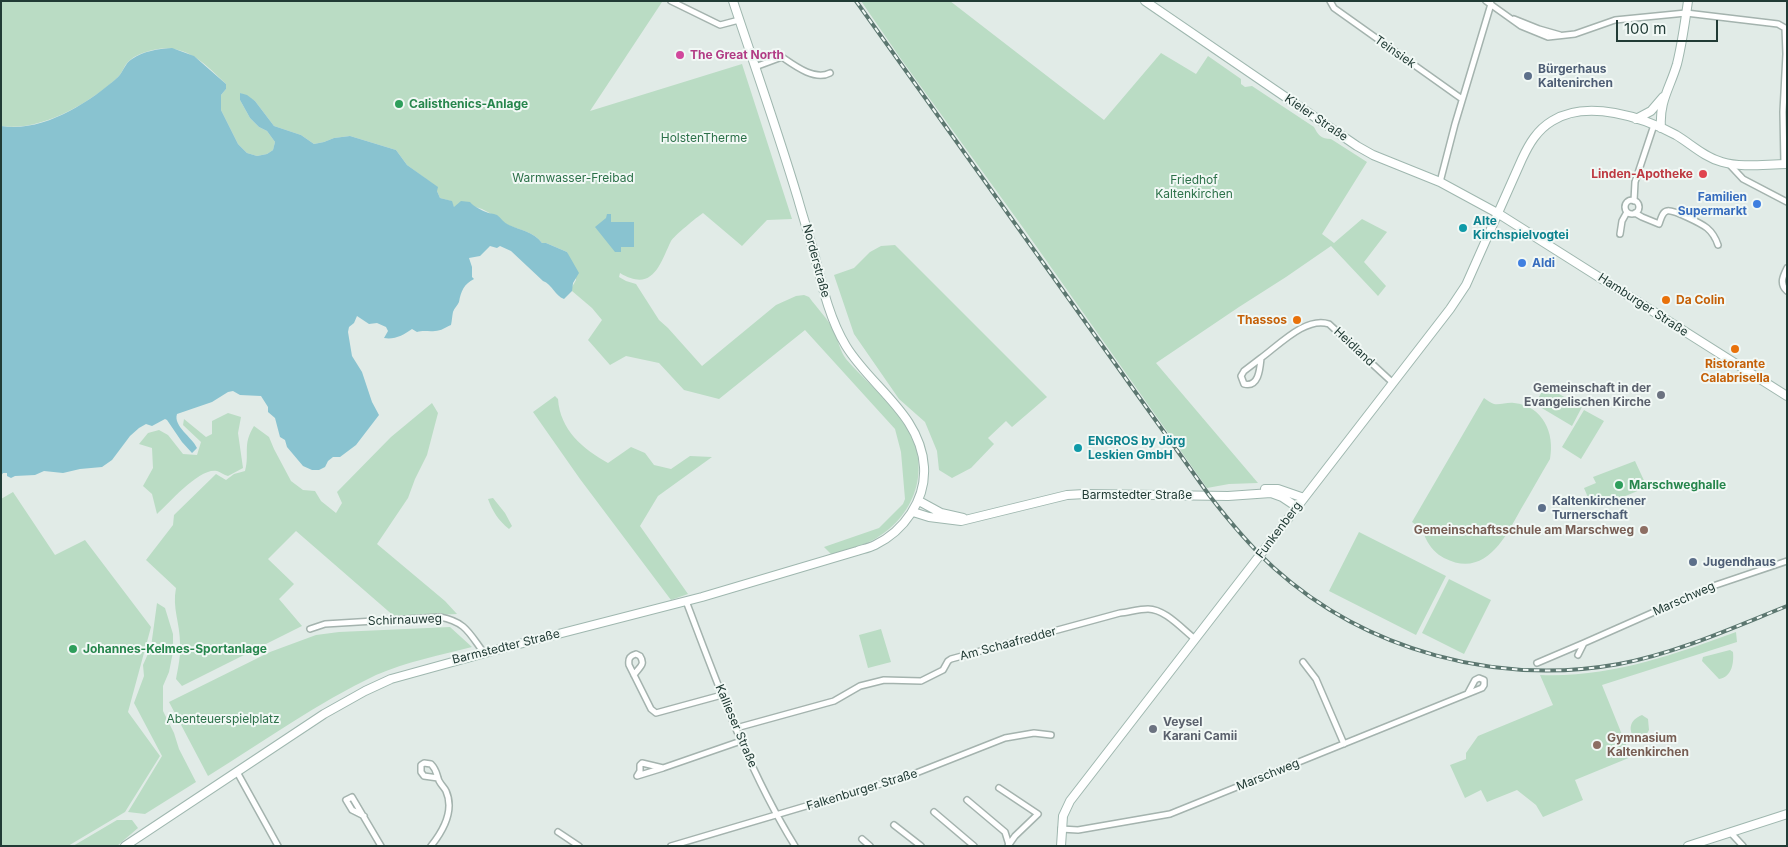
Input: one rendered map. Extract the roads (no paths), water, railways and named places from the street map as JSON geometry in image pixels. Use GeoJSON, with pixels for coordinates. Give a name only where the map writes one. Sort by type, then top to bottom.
{"type":"FeatureCollection","features":[{"type":"Feature","properties":{"kind":"main road","name":"Norderstraße"},"geometry":{"type":"LineString","coordinates":[[733,1],[791,174],[822,288],[838,331],[868,375],[907,417],[922,448],[925,469],[918,501]]}},
{"type":"Feature","properties":{"kind":"main road"},"geometry":{"type":"LineString","coordinates":[[1658,127],[1664,96],[1677,63],[1688,1]]}},
{"type":"Feature","properties":{"kind":"main road","name":"Kieler Straße"},"geometry":{"type":"LineString","coordinates":[[1147,2],[1357,146],[1373,155],[1440,182],[1498,214]]}},
{"type":"Feature","properties":{"kind":"main road"},"geometry":{"type":"LineString","coordinates":[[1636,119],[1651,111],[1664,96]]}},
{"type":"Feature","properties":{"kind":"main road","name":"Funkenberg"},"geometry":{"type":"LineString","coordinates":[[1062,845],[1061,829],[1063,816],[1070,801],[1393,383],[1466,285],[1528,146],[1538,133],[1550,122],[1566,114],[1593,110],[1612,113],[1658,127],[1708,156],[1729,164]]}},
{"type":"Feature","properties":{"kind":"main road"},"geometry":{"type":"LineString","coordinates":[[1729,164],[1785,164]]}},
{"type":"Feature","properties":{"kind":"main road","name":"Hamburger Straße"},"geometry":{"type":"LineString","coordinates":[[1498,214],[1787,396]]}},
{"type":"Feature","properties":{"kind":"main road","name":"Barmstedter Straße"},"geometry":{"type":"LineString","coordinates":[[1244,494],[1261,489],[1278,489],[1304,498]]}},
{"type":"Feature","properties":{"kind":"main road","name":"Barmstedter Straße"},"geometry":{"type":"LineString","coordinates":[[913,512],[949,521],[961,521],[1067,495],[1085,494],[1228,496],[1271,493],[1282,497],[1297,508]]}},
{"type":"Feature","properties":{"kind":"main road","name":"Barmstedter Straße"},"geometry":{"type":"LineString","coordinates":[[125,846],[324,714],[365,691],[398,677],[686,601],[828,561],[875,545],[902,526],[913,512],[918,501],[941,513],[973,519]]}},
{"type":"Feature","properties":{"kind":"main road"},"geometry":{"type":"LineString","coordinates":[[1688,846],[1787,814]]}},
{"type":"Feature","properties":{"kind":"street"},"geometry":{"type":"LineString","coordinates":[[671,1],[720,25],[739,20]]}},
{"type":"Feature","properties":{"kind":"street","name":"Teinsiek"},"geometry":{"type":"LineString","coordinates":[[1330,1],[1334,8],[1462,99]]}},
{"type":"Feature","properties":{"kind":"street"},"geometry":{"type":"LineString","coordinates":[[1440,182],[1488,3],[1512,18],[1539,30],[1560,35]]}},
{"type":"Feature","properties":{"kind":"street"},"geometry":{"type":"LineString","coordinates":[[1512,18],[1521,26],[1548,37],[1575,34],[1615,20],[1686,13],[1778,24],[1786,28],[1783,112],[1785,164]]}},
{"type":"Feature","properties":{"kind":"street"},"geometry":{"type":"LineString","coordinates":[[755,66],[782,57],[814,74],[821,76],[830,74]]}},
{"type":"Feature","properties":{"kind":"street"},"geometry":{"type":"LineString","coordinates":[[1635,213],[1638,207],[1634,201],[1635,182],[1658,127]]}},
{"type":"Feature","properties":{"kind":"street"},"geometry":{"type":"LineString","coordinates":[[1729,164],[1743,179],[1787,202]]}},
{"type":"Feature","properties":{"kind":"street"},"geometry":{"type":"LineString","coordinates":[[1620,234],[1622,221],[1627,212],[1626,204],[1628,201],[1634,201]]}},
{"type":"Feature","properties":{"kind":"street"},"geometry":{"type":"LineString","coordinates":[[1627,212],[1635,213],[1659,224],[1663,214],[1666,211],[1672,211],[1706,227],[1712,233],[1718,245]]}},
{"type":"Feature","properties":{"kind":"street"},"geometry":{"type":"LineString","coordinates":[[1787,268],[1782,283],[1787,291]]}},
{"type":"Feature","properties":{"kind":"street","name":"Heidland"},"geometry":{"type":"LineString","coordinates":[[1261,358],[1258,378],[1254,383],[1244,384],[1240,376],[1244,371],[1261,358],[1304,326],[1313,322],[1325,322],[1393,383]]}},
{"type":"Feature","properties":{"kind":"street","name":"Marschweg"},"geometry":{"type":"LineString","coordinates":[[1537,663],[1713,586],[1787,561]]}},
{"type":"Feature","properties":{"kind":"street","name":"Kallieser Straße"},"geometry":{"type":"LineString","coordinates":[[686,601],[741,741],[776,815],[795,846]]}},
{"type":"Feature","properties":{"kind":"street","name":"Am Schaafredder"},"geometry":{"type":"LineString","coordinates":[[736,728],[834,701],[846,693],[868,684],[884,680],[921,681],[943,670],[951,659],[1120,613],[1148,609],[1154,610],[1164,614],[1195,639]]}},
{"type":"Feature","properties":{"kind":"street","name":"Schirnauweg"},"geometry":{"type":"LineString","coordinates":[[310,629],[325,624],[440,617],[462,624],[484,653]]}},
{"type":"Feature","properties":{"kind":"street"},"geometry":{"type":"LineString","coordinates":[[1578,655],[1584,643]]}},
{"type":"Feature","properties":{"kind":"street"},"geometry":{"type":"LineString","coordinates":[[1303,662],[1316,679],[1344,744]]}},
{"type":"Feature","properties":{"kind":"street"},"geometry":{"type":"LineString","coordinates":[[634,675],[651,709],[656,713],[722,696]]}},
{"type":"Feature","properties":{"kind":"street","name":"Marschweg"},"geometry":{"type":"LineString","coordinates":[[1061,829],[1078,830],[1170,814],[1468,693]]}},
{"type":"Feature","properties":{"kind":"street","name":"Falkenburger Straße"},"geometry":{"type":"LineString","coordinates":[[671,846],[912,775],[1006,738],[1034,732],[1051,735]]}},
{"type":"Feature","properties":{"kind":"street"},"geometry":{"type":"LineString","coordinates":[[664,768],[642,763],[637,776],[664,768],[741,741]]}},
{"type":"Feature","properties":{"kind":"street"},"geometry":{"type":"LineString","coordinates":[[237,772],[278,846]]}},
{"type":"Feature","properties":{"kind":"street"},"geometry":{"type":"LineString","coordinates":[[431,846],[442,832],[448,809],[447,792],[438,778]]}},
{"type":"Feature","properties":{"kind":"street"},"geometry":{"type":"LineString","coordinates":[[999,788],[1038,814],[1015,836],[1009,845]]}},
{"type":"Feature","properties":{"kind":"street"},"geometry":{"type":"LineString","coordinates":[[967,800],[1005,832],[1009,845]]}},
{"type":"Feature","properties":{"kind":"street"},"geometry":{"type":"LineString","coordinates":[[934,812],[974,846]]}},
{"type":"Feature","properties":{"kind":"street"},"geometry":{"type":"LineString","coordinates":[[364,816],[381,846]]}},
{"type":"Feature","properties":{"kind":"street"},"geometry":{"type":"LineString","coordinates":[[894,825],[922,846]]}},
{"type":"Feature","properties":{"kind":"street"},"geometry":{"type":"LineString","coordinates":[[558,832],[579,846]]}},
{"type":"Feature","properties":{"kind":"street"},"geometry":{"type":"LineString","coordinates":[[1730,832],[1743,846]]}},
{"type":"Feature","properties":{"kind":"street"},"geometry":{"type":"LineString","coordinates":[[862,839],[870,846]]}},
{"type":"Feature","properties":{"kind":"water"},"geometry":{"type":"Polygon","coordinates":[[[172,48],[194,56],[226,84],[226,89],[221,95],[221,110],[238,144],[247,153],[257,156],[267,154],[273,150],[275,142],[267,131],[259,127],[250,118],[240,100],[240,93],[247,95],[255,101],[274,126],[301,135],[314,144],[334,138],[350,136],[396,150],[407,165],[438,187],[437,191],[440,198],[452,201],[454,207],[461,201],[470,202],[488,213],[497,215],[507,224],[531,234],[542,243],[567,252],[579,273],[573,283],[572,291],[564,299],[511,251],[500,246],[497,248],[490,246],[480,256],[469,258],[474,279],[462,291],[459,302],[453,312],[451,325],[437,331],[417,332],[412,329],[399,336],[384,338],[388,331],[386,327],[377,323],[369,324],[357,316],[354,323],[349,327],[348,332],[352,356],[362,372],[372,402],[379,415],[356,445],[340,457],[333,457],[325,467],[319,470],[312,470],[303,466],[287,447],[285,440],[280,437],[275,418],[268,412],[268,407],[261,396],[240,395],[233,391],[212,402],[177,414],[180,427],[197,448],[192,453],[165,419],[152,426],[146,424],[139,428],[130,436],[112,460],[102,467],[63,473],[44,471],[35,475],[11,478],[7,476],[7,473],[3,473],[1,476],[1,126],[33,125],[64,114],[106,87],[118,77],[132,59],[151,51],[172,48]]]}},
{"type":"Feature","properties":{"kind":"water"},"geometry":{"type":"Polygon","coordinates":[[[607,214],[611,214],[611,222],[634,222],[634,247],[621,247],[621,252],[615,252],[595,227],[606,218],[607,214]]]}},
{"type":"Feature","properties":{"kind":"railway"},"geometry":{"type":"LineString","coordinates":[[856,1],[1209,495],[1257,551],[1274,568],[1310,597],[1350,621],[1392,641],[1436,655],[1481,665],[1527,670],[1573,670],[1641,659],[1704,639],[1787,606]]}},
{"type":"Feature","properties":{"kind":"place","name":"The Great North"},"geometry":{"type":"Point","coordinates":[680,55]}},
{"type":"Feature","properties":{"kind":"place","name":"Bürgerhaus Kaltenirchen"},"geometry":{"type":"Point","coordinates":[1528,76]}},
{"type":"Feature","properties":{"kind":"place","name":"Calisthenics-Anlage"},"geometry":{"type":"Point","coordinates":[399,104]}},
{"type":"Feature","properties":{"kind":"place","name":"Linden-Apotheke"},"geometry":{"type":"Point","coordinates":[1703,174]}},
{"type":"Feature","properties":{"kind":"place","name":"Familien Supermarkt"},"geometry":{"type":"Point","coordinates":[1757,204]}},
{"type":"Feature","properties":{"kind":"place","name":"Alte Kirchspielvogtei"},"geometry":{"type":"Point","coordinates":[1463,228]}},
{"type":"Feature","properties":{"kind":"place","name":"Aldi"},"geometry":{"type":"Point","coordinates":[1522,263]}},
{"type":"Feature","properties":{"kind":"place","name":"Da Colin"},"geometry":{"type":"Point","coordinates":[1666,300]}},
{"type":"Feature","properties":{"kind":"place","name":"Thassos"},"geometry":{"type":"Point","coordinates":[1297,320]}},
{"type":"Feature","properties":{"kind":"place","name":"Ristorante Calabrisella"},"geometry":{"type":"Point","coordinates":[1735,349]}},
{"type":"Feature","properties":{"kind":"place","name":"Gemeinschaft in der Evangelischen Kirche"},"geometry":{"type":"Point","coordinates":[1661,395]}},
{"type":"Feature","properties":{"kind":"place","name":"ENGROS by Jörg Leskien GmbH"},"geometry":{"type":"Point","coordinates":[1078,448]}},
{"type":"Feature","properties":{"kind":"place","name":"Marschweghalle"},"geometry":{"type":"Point","coordinates":[1619,485]}},
{"type":"Feature","properties":{"kind":"place","name":"Kaltenkirchener Turnerschaft"},"geometry":{"type":"Point","coordinates":[1542,508]}},
{"type":"Feature","properties":{"kind":"place","name":"Gemeinschaftsschule am Marschweg"},"geometry":{"type":"Point","coordinates":[1644,530]}},
{"type":"Feature","properties":{"kind":"place","name":"Jugendhaus"},"geometry":{"type":"Point","coordinates":[1693,562]}},
{"type":"Feature","properties":{"kind":"place","name":"Johannes-Kelmes-Sportanlage"},"geometry":{"type":"Point","coordinates":[73,649]}},
{"type":"Feature","properties":{"kind":"place","name":"Veysel Karani Camii"},"geometry":{"type":"Point","coordinates":[1153,729]}},
{"type":"Feature","properties":{"kind":"place","name":"Gymnasium Kaltenkirchen"},"geometry":{"type":"Point","coordinates":[1597,745]}},
{"type":"Feature","properties":{"kind":"park label","name":"HolstenTherme"},"geometry":{"type":"Point","coordinates":[704,138]}},
{"type":"Feature","properties":{"kind":"park label","name":"Warmwasser-Freibad"},"geometry":{"type":"Point","coordinates":[573,178]}},
{"type":"Feature","properties":{"kind":"park label","name":"Friedhof Kaltenkirchen"},"geometry":{"type":"Point","coordinates":[1194,187]}},
{"type":"Feature","properties":{"kind":"park label","name":"Abenteuerspielplatz"},"geometry":{"type":"Point","coordinates":[223,719]}}]}
